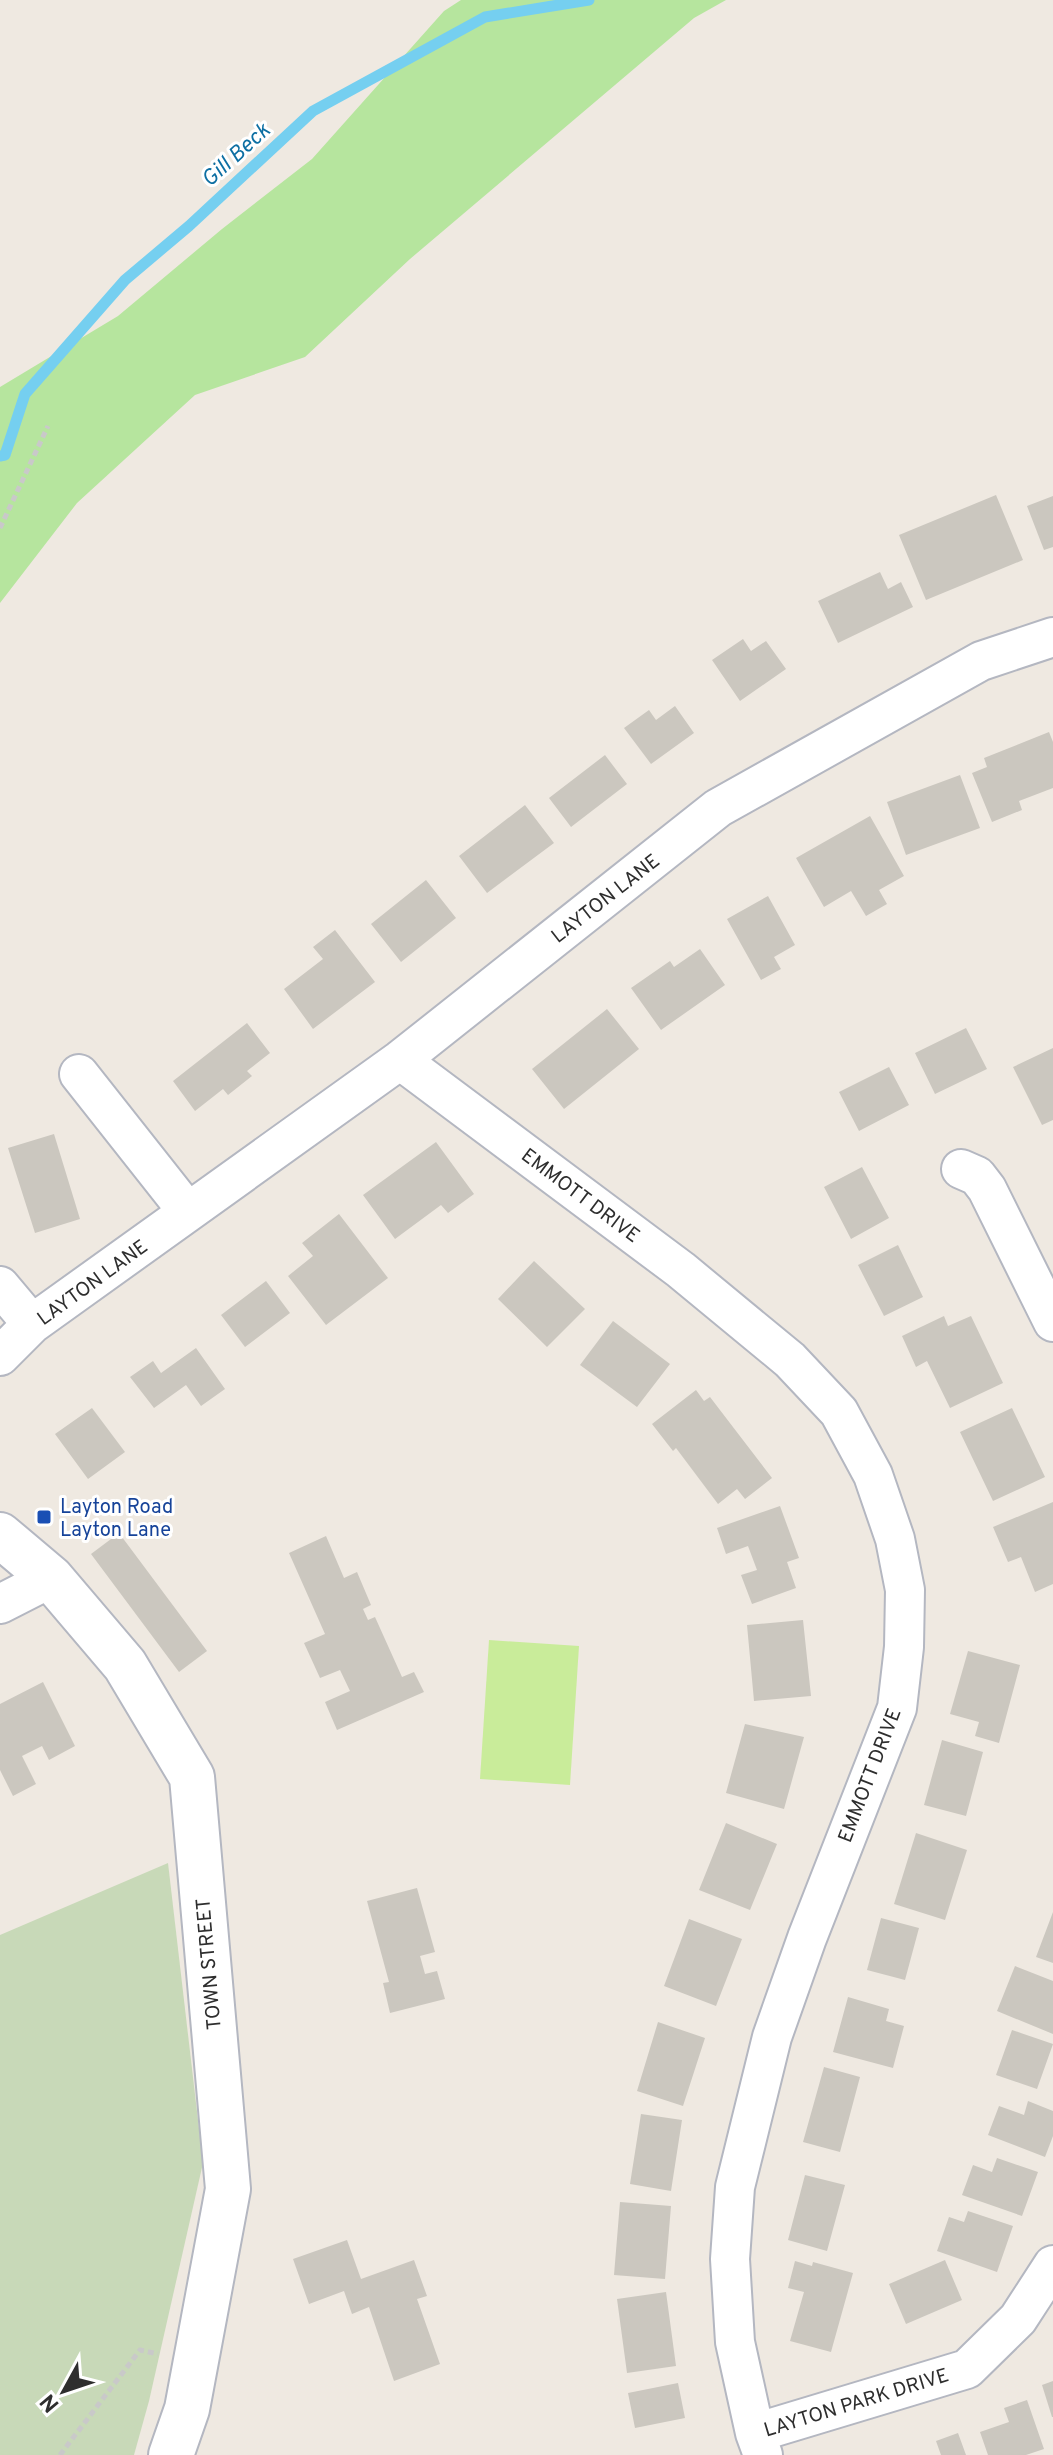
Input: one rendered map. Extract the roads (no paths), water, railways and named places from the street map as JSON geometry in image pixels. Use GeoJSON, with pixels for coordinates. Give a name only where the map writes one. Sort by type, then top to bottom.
{"type":"FeatureCollection","features":[{"type":"Feature","properties":{"kind":"street","name":"LAYTON LANE"},"geometry":{"type":"LineString","coordinates":[[0,1356],[32,1324],[400,1060],[718,808],[981,661],[1053,637]]}},
{"type":"Feature","properties":{"kind":"street","name":"EMMOTT DRIVE"},"geometry":{"type":"LineString","coordinates":[[400,1060],[681,1270],[790,1360],[839,1412],[873,1475],[895,1539],[905,1590],[904,1647],[897,1708],[807,1938],[772,2037],[735,2187],[730,2259],[735,2342],[759,2444]]}},
{"type":"Feature","properties":{"kind":"street"},"geometry":{"type":"LineString","coordinates":[[79,1074],[188,1212]]}},
{"type":"Feature","properties":{"kind":"street"},"geometry":{"type":"LineString","coordinates":[[961,1169],[977,1176],[987,1189],[1053,1322]]}},
{"type":"Feature","properties":{"kind":"street"},"geometry":{"type":"LineString","coordinates":[[0,1286],[32,1324]]}},
{"type":"Feature","properties":{"kind":"street","name":"TOWN STREET"},"geometry":{"type":"LineString","coordinates":[[0,1535],[51,1578],[125,1665],[192,1777],[228,2189],[187,2409],[171,2455]]}},
{"type":"Feature","properties":{"kind":"street"},"geometry":{"type":"LineString","coordinates":[[0,1604],[51,1578]]}},
{"type":"Feature","properties":{"kind":"street","name":"LAYTON PARK DRIVE"},"geometry":{"type":"LineString","coordinates":[[759,2444],[967,2369],[1018,2319],[1053,2265]]}},
{"type":"Feature","properties":{"kind":"waterway","name":"Gill Beck"},"geometry":{"type":"LineString","coordinates":[[0,456],[5,455],[25,394],[125,280],[189,226],[313,111],[485,17],[589,0]]}},
{"type":"Feature","properties":{"kind":"place","name":"Layton Road Layton Lane"},"geometry":{"type":"Point","coordinates":[44,1517]}}]}
